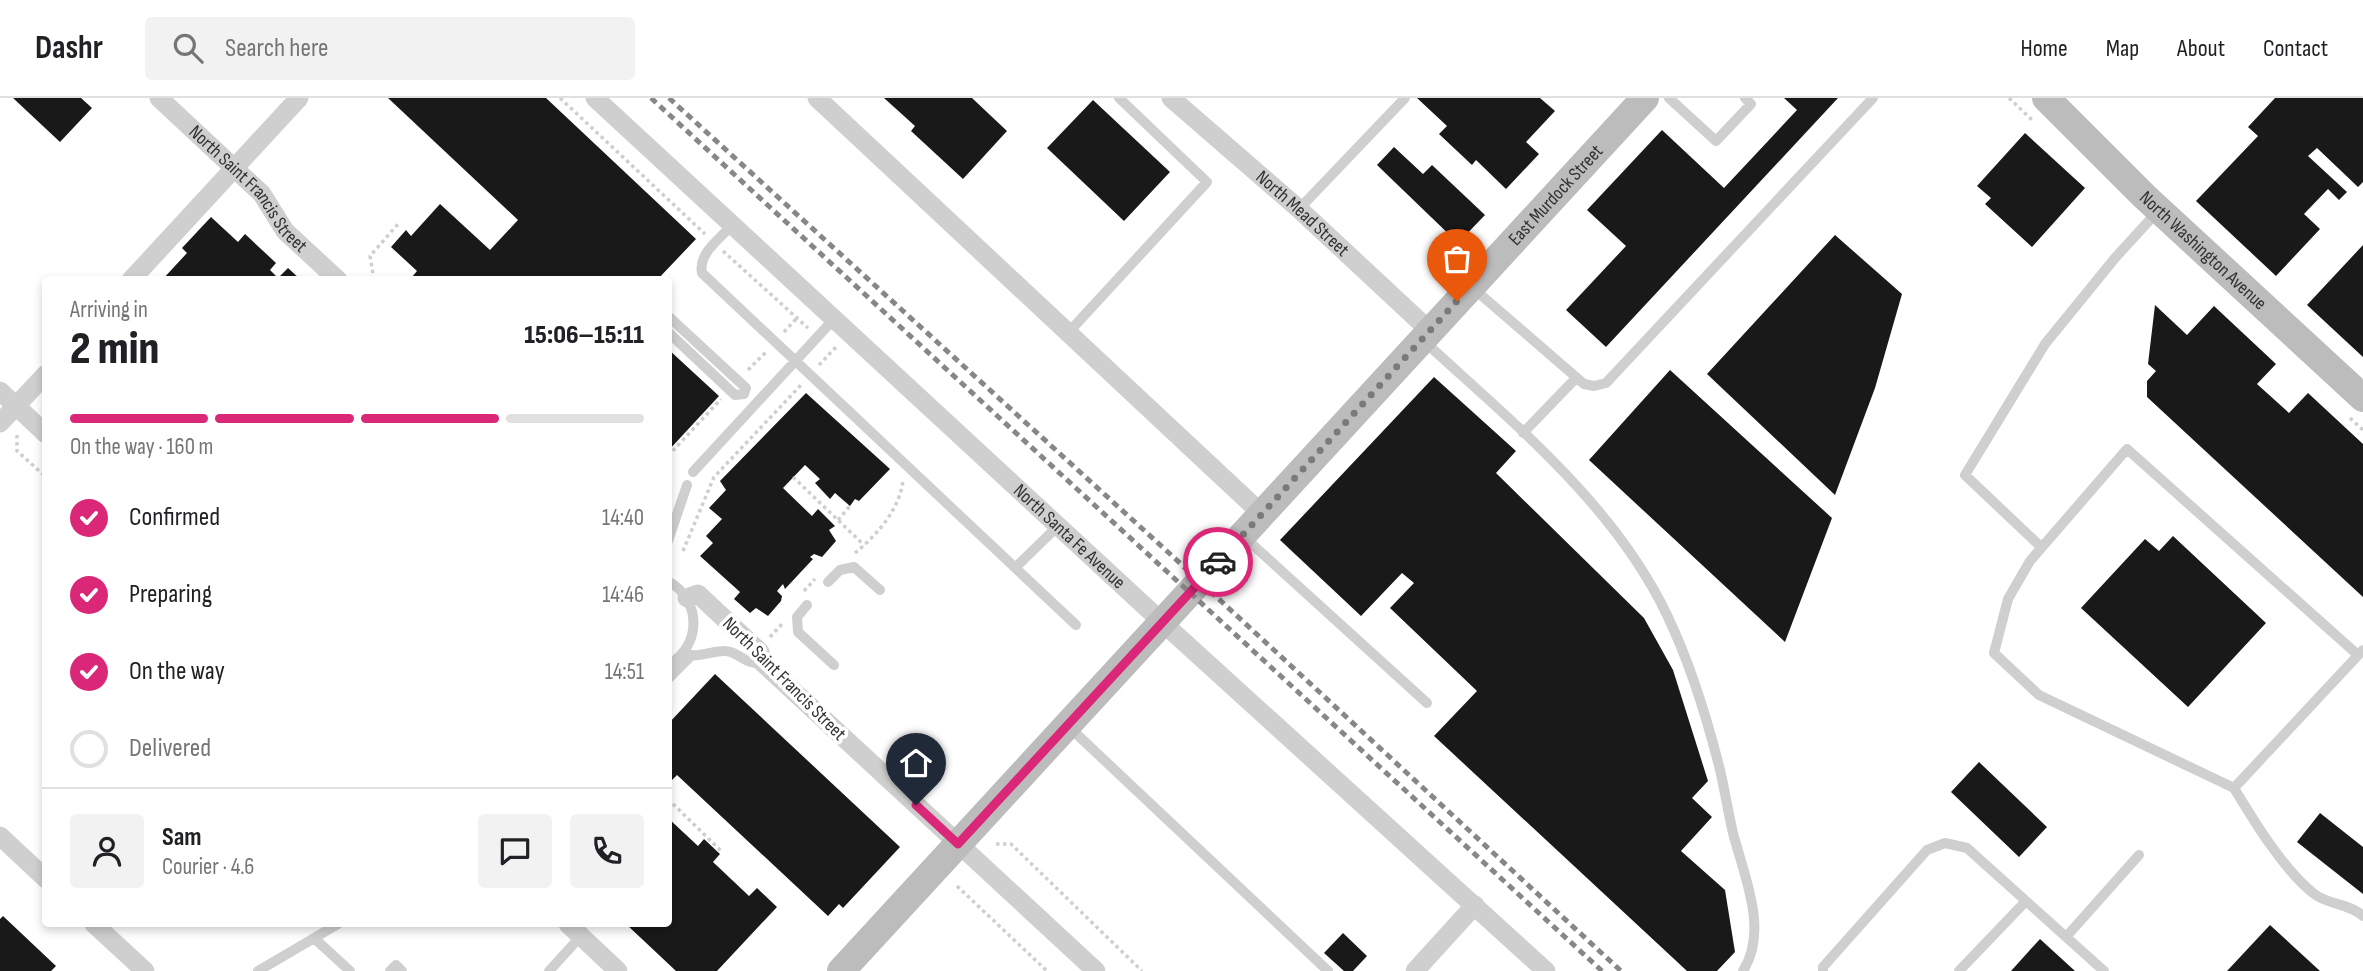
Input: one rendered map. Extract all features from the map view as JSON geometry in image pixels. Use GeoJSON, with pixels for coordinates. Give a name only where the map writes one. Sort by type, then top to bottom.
{"type":"FeatureCollection","features":[{"type":"Feature","properties":{"kind":"street","name":"North Saint Francis Street"},"geometry":{"type":"LineString","coordinates":[[159,98],[262,194],[285,231],[334,276]]}},
{"type":"Feature","properties":{"kind":"street"},"geometry":{"type":"LineString","coordinates":[[135,276],[299,98]]}},
{"type":"Feature","properties":{"kind":"street","name":"North Santa Fe Avenue"},"geometry":{"type":"LineString","coordinates":[[594,98],[1162,622],[1546,971]]}},
{"type":"Feature","properties":{"kind":"street"},"geometry":{"type":"LineString","coordinates":[[817,98],[1262,514]]}},
{"type":"Feature","properties":{"kind":"street","name":"North Mead Street"},"geometry":{"type":"LineString","coordinates":[[1171,98],[1299,209],[1426,335]]}},
{"type":"Feature","properties":{"kind":"street","name":"East Murdock Street"},"geometry":{"type":"LineString","coordinates":[[850,968],[958,844],[1645,98]]}},
{"type":"Feature","properties":{"kind":"street","name":"North Washington Avenue"},"geometry":{"type":"LineString","coordinates":[[2046,98],[2159,210],[2363,398]]}},
{"type":"Feature","properties":{"kind":"street"},"geometry":{"type":"LineString","coordinates":[[0,424],[42,378]]}},
{"type":"Feature","properties":{"kind":"street"},"geometry":{"type":"LineString","coordinates":[[0,391],[42,430]]}},
{"type":"Feature","properties":{"kind":"street","name":"North Saint Francis Street"},"geometry":{"type":"LineString","coordinates":[[687,598],[698,594],[760,652],[763,663],[1096,971]]}},
{"type":"Feature","properties":{"kind":"street"},"geometry":{"type":"LineString","coordinates":[[3,844],[42,876]]}},
{"type":"Feature","properties":{"kind":"street"},"geometry":{"type":"LineString","coordinates":[[1415,971],[1475,905]]}},
{"type":"Feature","properties":{"kind":"street"},"geometry":{"type":"LineString","coordinates":[[97,927],[145,971]]}},
{"type":"Feature","properties":{"kind":"street"},"geometry":{"type":"LineString","coordinates":[[574,930],[618,971]]}},
{"type":"Feature","properties":{"kind":"lane"},"geometry":{"type":"LineString","coordinates":[[1069,333],[1207,182],[1119,98]]}},
{"type":"Feature","properties":{"kind":"lane"},"geometry":{"type":"LineString","coordinates":[[1299,209],[1405,98]]}},
{"type":"Feature","properties":{"kind":"lane"},"geometry":{"type":"LineString","coordinates":[[1670,98],[1716,141],[1751,104],[1745,98]]}},
{"type":"Feature","properties":{"kind":"lane"},"geometry":{"type":"LineString","coordinates":[[1471,287],[1576,378],[1594,386],[1606,383],[1873,98]]}},
{"type":"Feature","properties":{"kind":"lane"},"geometry":{"type":"LineString","coordinates":[[2041,547],[1965,475],[2045,344],[2115,258],[2159,210]]}},
{"type":"Feature","properties":{"kind":"lane"},"geometry":{"type":"LineString","coordinates":[[732,225],[700,263],[702,273],[1076,625]]}},
{"type":"Feature","properties":{"kind":"lane"},"geometry":{"type":"LineString","coordinates":[[693,472],[834,319]]}},
{"type":"Feature","properties":{"kind":"lane"},"geometry":{"type":"LineString","coordinates":[[672,320],[746,388],[744,394]]}},
{"type":"Feature","properties":{"kind":"lane"},"geometry":{"type":"LineString","coordinates":[[684,331],[672,336],[735,395],[744,394],[754,403]]}},
{"type":"Feature","properties":{"kind":"lane"},"geometry":{"type":"LineString","coordinates":[[1426,335],[1601,514],[1620,539],[1666,614],[1687,662],[1720,770],[1754,919],[1754,946],[1744,971]]}},
{"type":"Feature","properties":{"kind":"lane"},"geometry":{"type":"LineString","coordinates":[[1523,433],[1576,378]]}},
{"type":"Feature","properties":{"kind":"lane"},"geometry":{"type":"LineString","coordinates":[[2234,788],[2360,652],[2127,449],[2041,547],[2008,599],[1994,653],[2039,695],[2234,788],[2264,836],[2315,895],[2356,909],[2363,915]]}},
{"type":"Feature","properties":{"kind":"lane"},"geometry":{"type":"LineString","coordinates":[[672,529],[687,485]]}},
{"type":"Feature","properties":{"kind":"lane"},"geometry":{"type":"LineString","coordinates":[[1016,567],[1058,526]]}},
{"type":"Feature","properties":{"kind":"lane"},"geometry":{"type":"LineString","coordinates":[[1242,535],[1427,703]]}},
{"type":"Feature","properties":{"kind":"lane"},"geometry":{"type":"LineString","coordinates":[[828,582],[840,570],[854,568],[880,590]]}},
{"type":"Feature","properties":{"kind":"lane"},"geometry":{"type":"LineString","coordinates":[[672,585],[687,598],[695,622],[687,654],[672,673]]}},
{"type":"Feature","properties":{"kind":"lane"},"geometry":{"type":"LineString","coordinates":[[807,605],[797,617],[798,632],[834,665]]}},
{"type":"Feature","properties":{"kind":"lane"},"geometry":{"type":"LineString","coordinates":[[672,663],[687,654],[724,651],[749,664],[763,663]]}},
{"type":"Feature","properties":{"kind":"lane"},"geometry":{"type":"LineString","coordinates":[[1067,726],[1328,971]]}},
{"type":"Feature","properties":{"kind":"lane"},"geometry":{"type":"LineString","coordinates":[[1823,971],[1823,967],[1927,850],[1945,843],[1967,848],[2104,971]]}},
{"type":"Feature","properties":{"kind":"lane"},"geometry":{"type":"LineString","coordinates":[[2066,937],[2139,855]]}},
{"type":"Feature","properties":{"kind":"lane"},"geometry":{"type":"LineString","coordinates":[[1959,971],[2026,901]]}},
{"type":"Feature","properties":{"kind":"lane"},"geometry":{"type":"LineString","coordinates":[[258,971],[333,927]]}},
{"type":"Feature","properties":{"kind":"lane"},"geometry":{"type":"LineString","coordinates":[[549,971],[574,930]]}},
{"type":"Feature","properties":{"kind":"lane"},"geometry":{"type":"LineString","coordinates":[[314,938],[350,971]]}},
{"type":"Feature","properties":{"kind":"lane"},"geometry":{"type":"LineString","coordinates":[[390,971],[396,965],[402,971]]}},
{"type":"Feature","properties":{"kind":"path"},"geometry":{"type":"LineString","coordinates":[[560,98],[817,337],[834,349],[714,477],[683,551]]}},
{"type":"Feature","properties":{"kind":"path"},"geometry":{"type":"LineString","coordinates":[[373,276],[370,256],[399,223]]}},
{"type":"Feature","properties":{"kind":"path"},"geometry":{"type":"LineString","coordinates":[[17,435],[17,451],[42,473]]}},
{"type":"Feature","properties":{"kind":"path"},"geometry":{"type":"LineString","coordinates":[[793,477],[864,545]]}},
{"type":"Feature","properties":{"kind":"path"},"geometry":{"type":"LineString","coordinates":[[850,557],[864,545],[891,512],[901,494],[903,477]]}},
{"type":"Feature","properties":{"kind":"path"},"geometry":{"type":"LineString","coordinates":[[838,520],[850,506]]}},
{"type":"Feature","properties":{"kind":"path"},"geometry":{"type":"LineString","coordinates":[[672,803],[721,851]]}},
{"type":"Feature","properties":{"kind":"path"},"geometry":{"type":"LineString","coordinates":[[996,844],[1011,844],[1142,971]]}},
{"type":"Feature","properties":{"kind":"path"},"geometry":{"type":"LineString","coordinates":[[957,886],[1047,971]]}},
{"type":"Feature","properties":{"kind":"building"},"geometry":{"type":"Polygon","coordinates":[[[13,98],[81,98],[92,108],[60,142],[13,98]]]}},
{"type":"Feature","properties":{"kind":"building"},"geometry":{"type":"Polygon","coordinates":[[[388,98],[546,98],[696,239],[661,276],[413,276],[417,271],[391,247],[406,230],[411,236],[440,204],[490,250],[518,220],[388,98]]]}},
{"type":"Feature","properties":{"kind":"building"},"geometry":{"type":"Polygon","coordinates":[[[884,98],[972,98],[1007,131],[963,179],[911,131],[915,126],[884,98]]]}},
{"type":"Feature","properties":{"kind":"building"},"geometry":{"type":"Polygon","coordinates":[[[1417,98],[1540,98],[1555,111],[1526,142],[1539,154],[1506,189],[1476,160],[1472,165],[1439,134],[1447,126],[1417,98]]]}},
{"type":"Feature","properties":{"kind":"building"},"geometry":{"type":"Polygon","coordinates":[[[1784,98],[1838,98],[1606,347],[1566,310],[1626,246],[1587,210],[1662,130],[1724,188],[1797,110],[1784,98]]]}},
{"type":"Feature","properties":{"kind":"building"},"geometry":{"type":"Polygon","coordinates":[[[2275,98],[2363,98],[2363,182],[2358,187],[2317,148],[2308,156],[2347,192],[2339,200],[2328,189],[2304,214],[2320,229],[2276,276],[2196,201],[2258,136],[2248,127],[2275,98]]]}},
{"type":"Feature","properties":{"kind":"building"},"geometry":{"type":"Polygon","coordinates":[[[1093,100],[1170,172],[1124,221],[1047,148],[1093,100]]]}},
{"type":"Feature","properties":{"kind":"building"},"geometry":{"type":"Polygon","coordinates":[[[2025,133],[2085,188],[2032,247],[1985,204],[1991,198],[1977,186],[2025,133]]]}},
{"type":"Feature","properties":{"kind":"building"},"geometry":{"type":"Polygon","coordinates":[[[1394,147],[1423,174],[1432,165],[1485,215],[1458,243],[1377,165],[1394,147]]]}},
{"type":"Feature","properties":{"kind":"building"},"geometry":{"type":"Polygon","coordinates":[[[211,217],[238,242],[245,234],[276,263],[270,270],[276,276],[166,276],[187,253],[182,248],[211,217]]]}},
{"type":"Feature","properties":{"kind":"building"},"geometry":{"type":"Polygon","coordinates":[[[1835,235],[1902,294],[1875,388],[1835,495],[1707,374],[1835,235]]]}},
{"type":"Feature","properties":{"kind":"building"},"geometry":{"type":"Polygon","coordinates":[[[2363,245],[2363,357],[2307,305],[2363,245]]]}},
{"type":"Feature","properties":{"kind":"building"},"geometry":{"type":"Polygon","coordinates":[[[288,268],[297,276],[280,276],[288,268]]]}},
{"type":"Feature","properties":{"kind":"building"},"geometry":{"type":"Polygon","coordinates":[[[2155,305],[2187,335],[2214,306],[2276,364],[2257,384],[2289,413],[2308,393],[2363,444],[2363,597],[2147,397],[2147,381],[2156,371],[2148,364],[2155,305]]]}},
{"type":"Feature","properties":{"kind":"building"},"geometry":{"type":"Polygon","coordinates":[[[672,353],[719,396],[672,447],[672,353]]]}},
{"type":"Feature","properties":{"kind":"building"},"geometry":{"type":"Polygon","coordinates":[[[1670,370],[1832,518],[1785,642],[1589,460],[1670,370]]]}},
{"type":"Feature","properties":{"kind":"building"},"geometry":{"type":"Polygon","coordinates":[[[1434,377],[1516,451],[1496,473],[1644,618],[1673,670],[1708,781],[1692,798],[1712,817],[1681,851],[1725,890],[1735,952],[1717,971],[1687,971],[1434,736],[1477,691],[1390,608],[1414,583],[1402,573],[1361,616],[1280,540],[1434,377]]]}},
{"type":"Feature","properties":{"kind":"building"},"geometry":{"type":"Polygon","coordinates":[[[806,393],[890,469],[859,501],[855,499],[850,506],[835,493],[830,499],[815,483],[820,479],[805,465],[783,488],[812,516],[818,509],[835,526],[829,530],[836,541],[822,557],[814,554],[810,557],[813,559],[785,589],[783,584],[777,591],[782,596],[781,601],[768,616],[756,608],[750,613],[734,599],[740,592],[700,556],[713,543],[706,536],[722,519],[709,508],[726,490],[720,481],[806,393]]]}},
{"type":"Feature","properties":{"kind":"building"},"geometry":{"type":"Polygon","coordinates":[[[2173,536],[2266,623],[2188,707],[2081,608],[2145,539],[2159,551],[2173,536]]]}},
{"type":"Feature","properties":{"kind":"building"},"geometry":{"type":"Polygon","coordinates":[[[715,674],[900,847],[843,908],[839,904],[828,916],[677,775],[672,780],[672,720],[715,674]]]}},
{"type":"Feature","properties":{"kind":"building"},"geometry":{"type":"Polygon","coordinates":[[[1979,762],[2047,827],[2019,857],[1951,792],[1979,762]]]}},
{"type":"Feature","properties":{"kind":"building"},"geometry":{"type":"Polygon","coordinates":[[[2320,813],[2363,847],[2363,894],[2297,842],[2320,813]]]}},
{"type":"Feature","properties":{"kind":"building"},"geometry":{"type":"Polygon","coordinates":[[[672,822],[698,846],[704,839],[720,854],[713,862],[749,896],[757,888],[777,907],[717,971],[676,971],[629,927],[672,927],[672,822]]]}},
{"type":"Feature","properties":{"kind":"building"},"geometry":{"type":"Polygon","coordinates":[[[3,916],[56,966],[51,971],[0,971],[0,919],[3,916]]]}},
{"type":"Feature","properties":{"kind":"building"},"geometry":{"type":"Polygon","coordinates":[[[2270,925],[2320,971],[2227,971],[2270,925]]]}},
{"type":"Feature","properties":{"kind":"building"},"geometry":{"type":"Polygon","coordinates":[[[1343,933],[1367,956],[1353,971],[1344,971],[1324,953],[1343,933]]]}},
{"type":"Feature","properties":{"kind":"building"},"geometry":{"type":"Polygon","coordinates":[[[2040,939],[2075,971],[2011,971],[2040,939]]]}},
{"type":"Feature","properties":{"kind":"railway"},"geometry":{"type":"LineString","coordinates":[[651,98],[1602,971]]}},
{"type":"Feature","properties":{"kind":"railway"},"geometry":{"type":"LineString","coordinates":[[669,98],[1169,553],[1621,971]]}},
{"type":"Feature","properties":{"kind":"way so far"},"geometry":{"type":"LineString","coordinates":[[1218,562],[1457,301]]}},
{"type":"Feature","properties":{"kind":"route"},"geometry":{"type":"LineString","coordinates":[[916,805],[958,844],[1218,562]]}}]}
